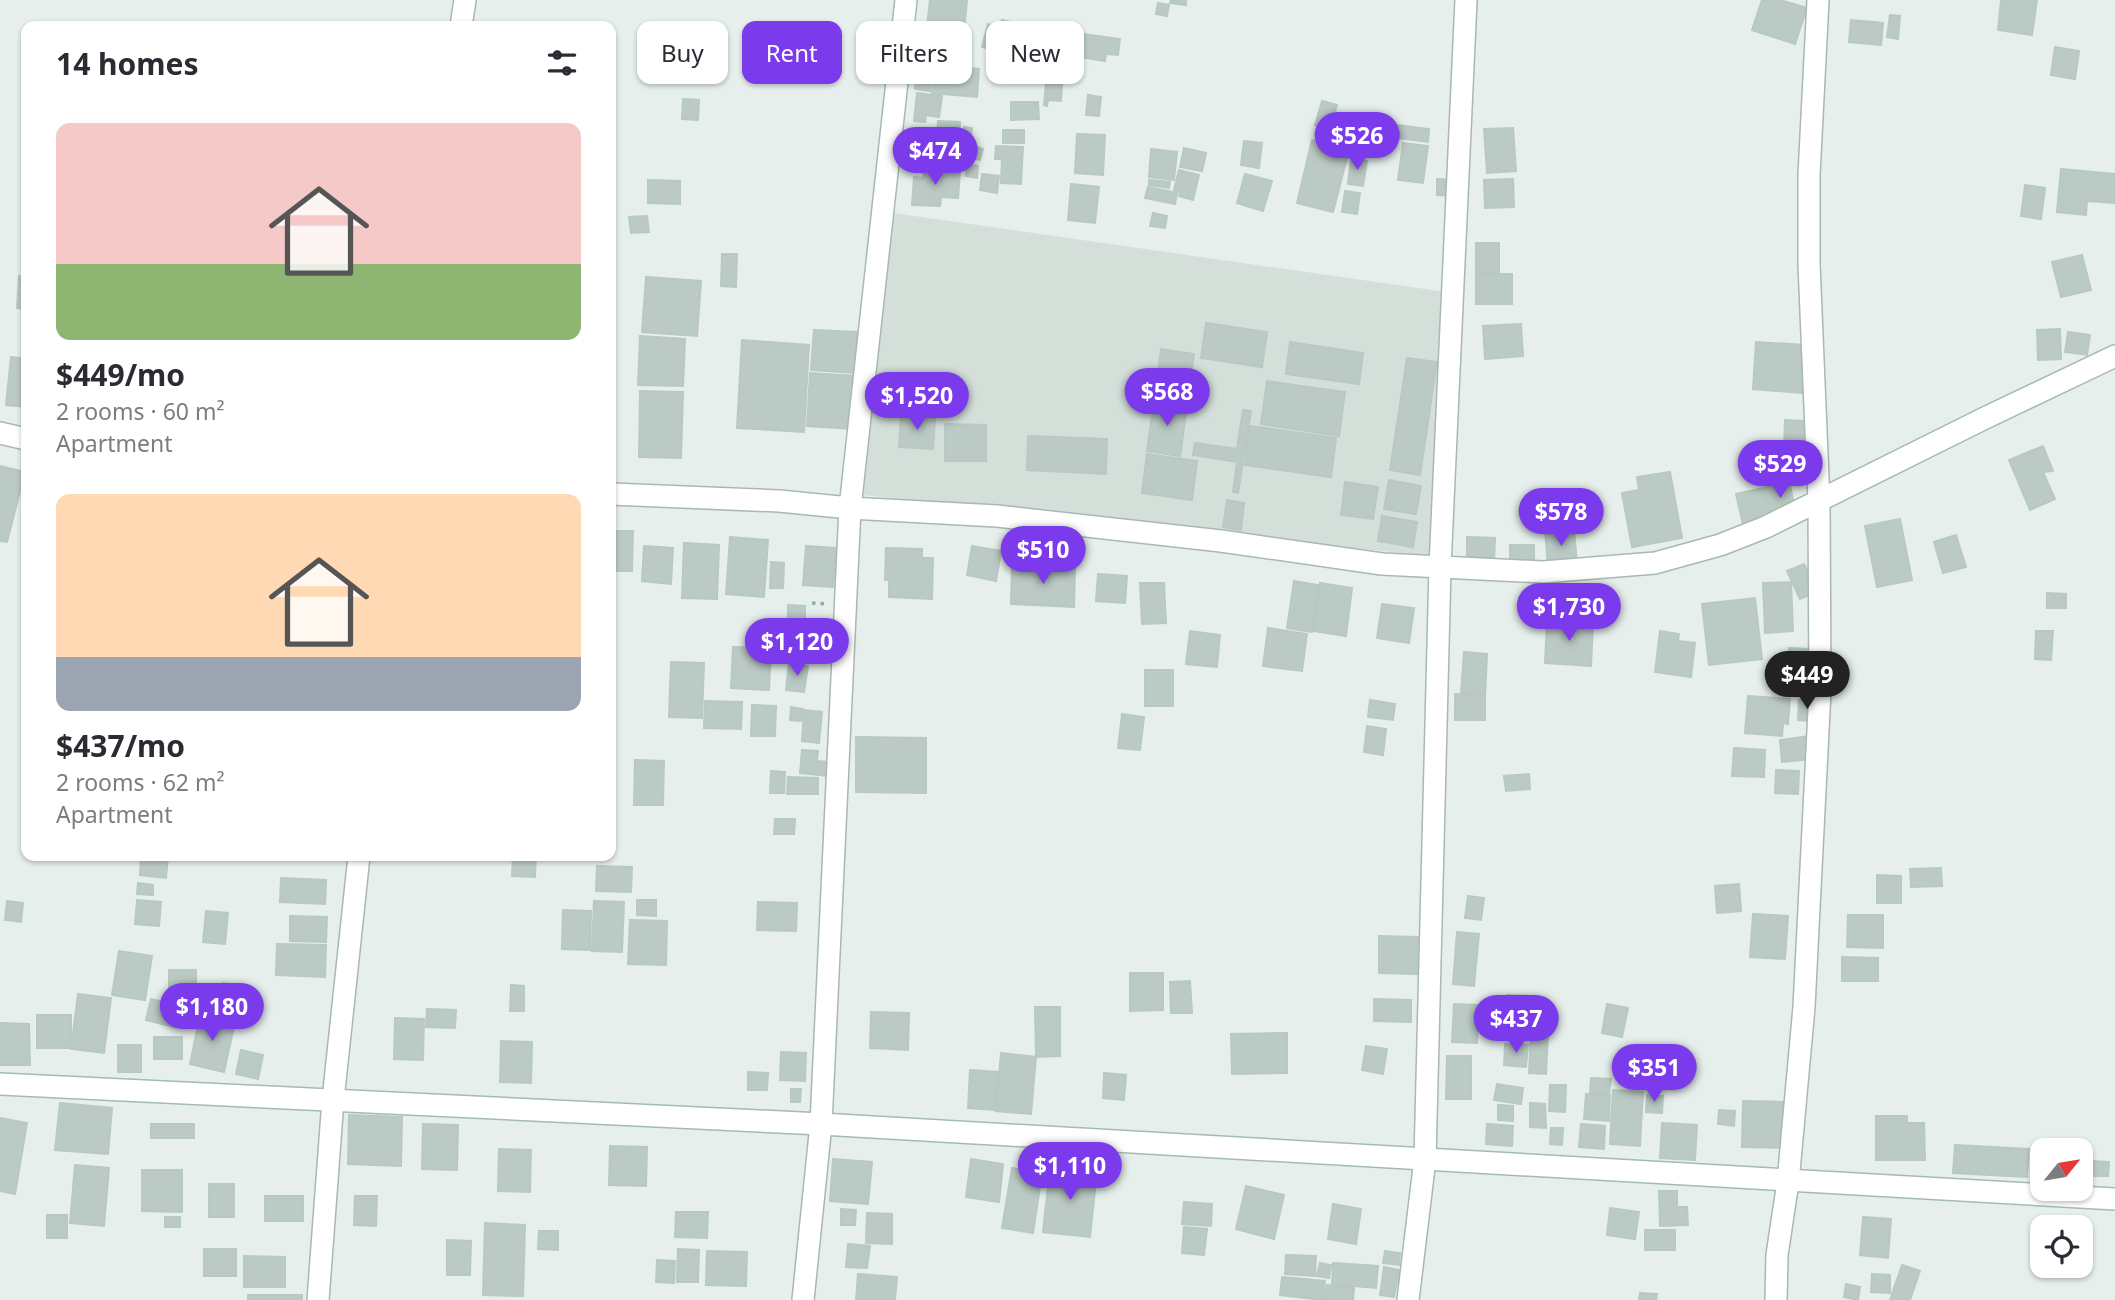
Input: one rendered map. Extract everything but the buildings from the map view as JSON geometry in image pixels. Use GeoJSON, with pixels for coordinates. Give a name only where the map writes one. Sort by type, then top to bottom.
{"type":"FeatureCollection","features":[{"type":"Feature","properties":{"kind":"street"},"geometry":{"type":"LineString","coordinates":[[462,21],[465,0]]}},
{"type":"Feature","properties":{"kind":"street"},"geometry":{"type":"LineString","coordinates":[[803,1300],[821,1124],[850,508],[906,0]]}},
{"type":"Feature","properties":{"kind":"street"},"geometry":{"type":"LineString","coordinates":[[1408,1300],[1425,1159],[1440,567],[1466,0]]}},
{"type":"Feature","properties":{"kind":"street"},"geometry":{"type":"LineString","coordinates":[[1776,1300],[1777,1255],[1788,1182],[1804,1007],[1820,691],[1818,502],[1809,264],[1810,163],[1818,0]]}},
{"type":"Feature","properties":{"kind":"street"},"geometry":{"type":"LineString","coordinates":[[616,494],[779,501],[850,508],[997,516],[1221,541],[1382,564],[1543,572],[1655,563],[1720,545],[1818,502],[2115,356]]}},
{"type":"Feature","properties":{"kind":"street"},"geometry":{"type":"LineString","coordinates":[[0,433],[21,438]]}},
{"type":"Feature","properties":{"kind":"street"},"geometry":{"type":"LineString","coordinates":[[318,1300],[333,1100],[358,861]]}},
{"type":"Feature","properties":{"kind":"street"},"geometry":{"type":"LineString","coordinates":[[0,1084],[821,1124],[2115,1199]]}},
{"type":"Feature","properties":{"kind":"path"},"geometry":{"type":"LineString","coordinates":[[780,659],[813,645],[843,643]]}},
{"type":"Feature","properties":{"kind":"shaded area"},"geometry":{"type":"Polygon","coordinates":[[[893,213],[1446,292],[1429,556],[863,495],[893,213]]]}}]}
